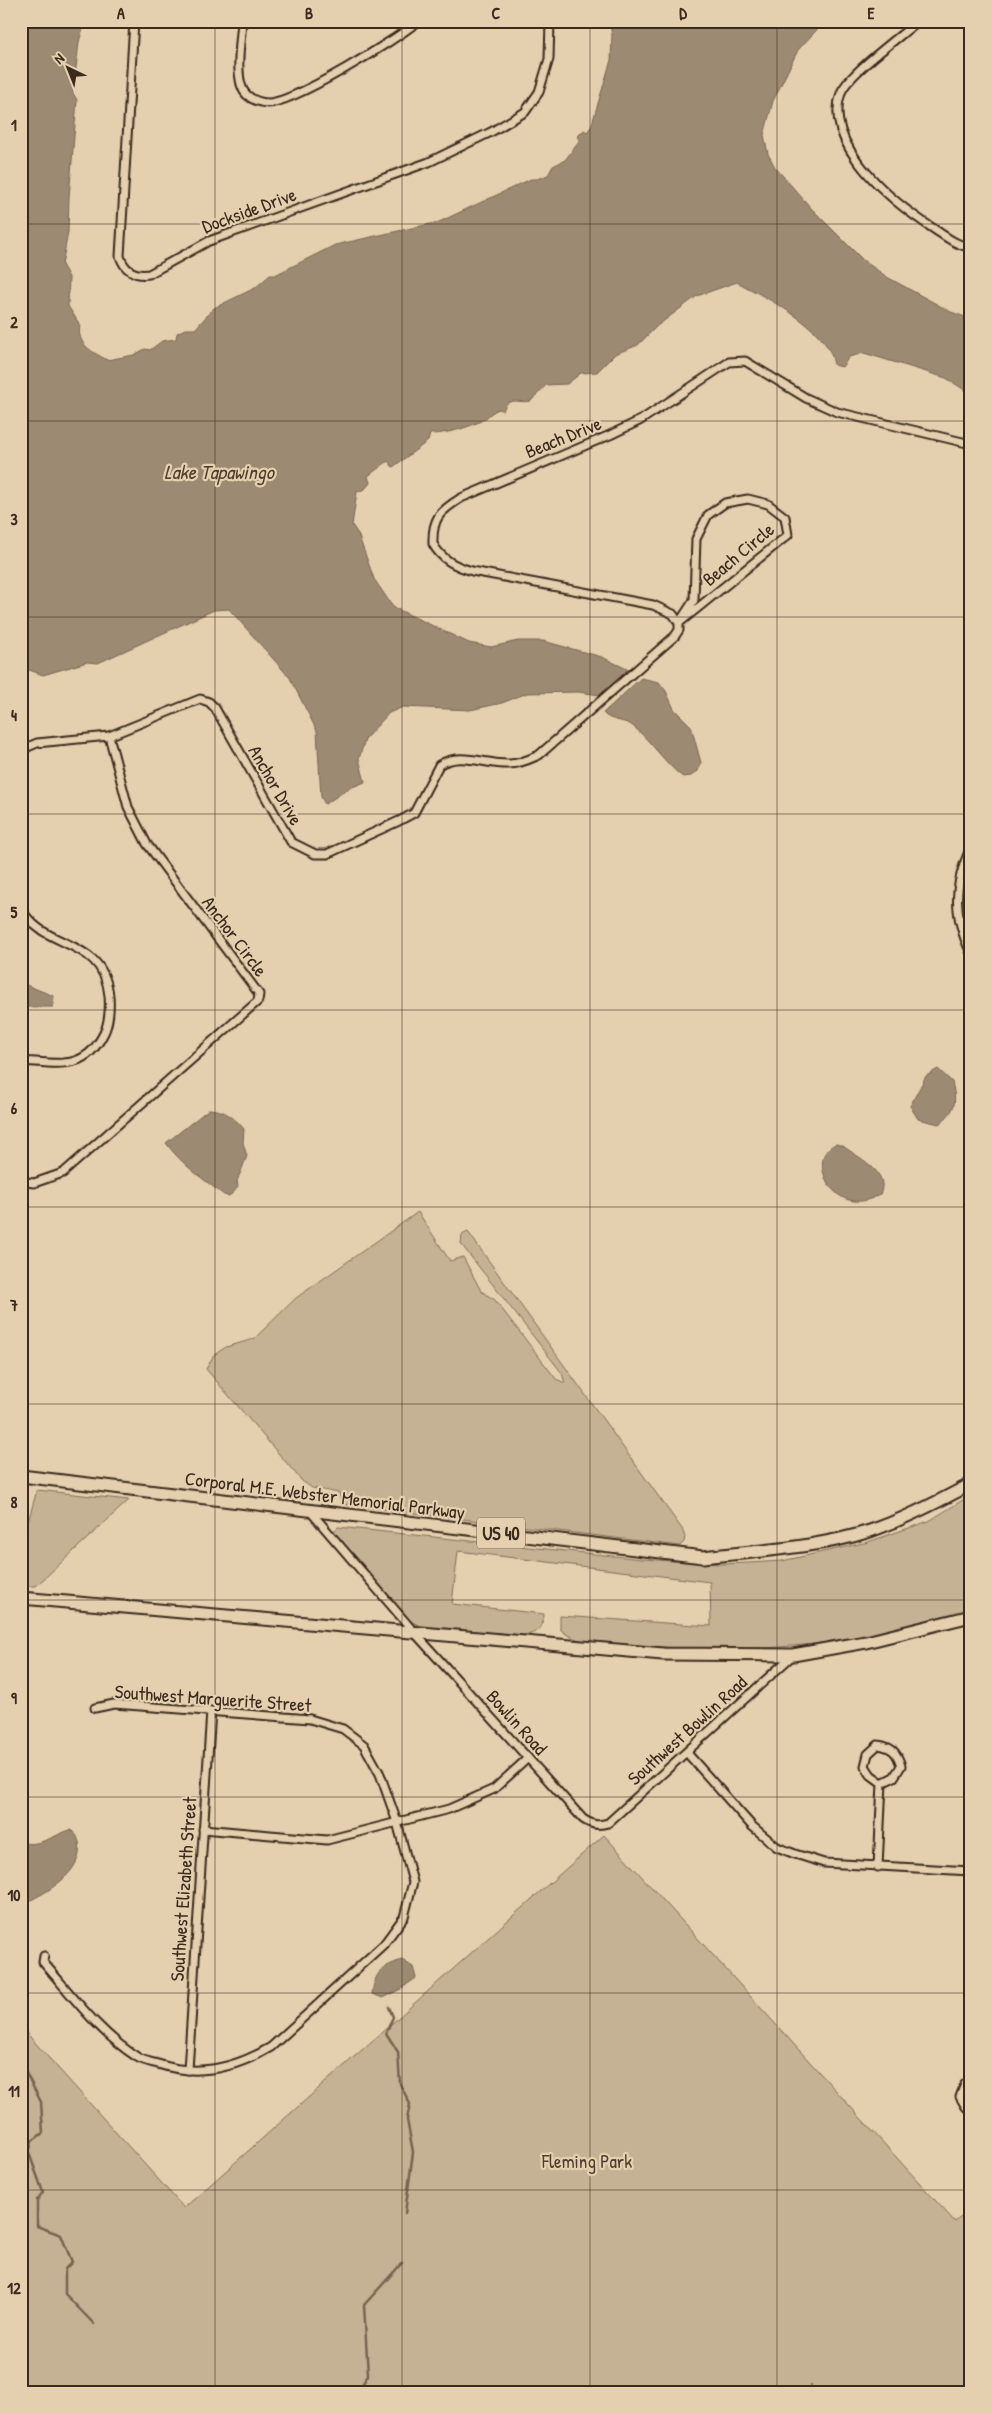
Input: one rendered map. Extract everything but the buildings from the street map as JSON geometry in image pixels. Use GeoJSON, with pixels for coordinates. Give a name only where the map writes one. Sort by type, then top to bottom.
{"type":"FeatureCollection","features":[{"type":"Feature","properties":{"kind":"main road","name":"Corporal M.E. Webster Memorial Parkway"},"geometry":{"type":"LineString","coordinates":[[21,1476],[703,1557],[811,1544],[869,1531],[926,1509],[971,1484]]}},
{"type":"Feature","properties":{"kind":"main road"},"geometry":{"type":"LineString","coordinates":[[21,1598],[663,1654],[793,1655],[866,1642],[971,1616]]}},
{"type":"Feature","properties":{"kind":"street","name":"Dockside Drive"},"geometry":{"type":"LineString","coordinates":[[134,21],[120,256],[126,268],[141,275],[149,274],[209,240],[429,162],[491,132],[525,112],[539,92],[549,59],[550,21]]}},
{"type":"Feature","properties":{"kind":"street"},"geometry":{"type":"LineString","coordinates":[[242,21],[240,85],[247,95],[255,100],[268,103],[281,100],[314,85],[389,42],[418,21]]}},
{"type":"Feature","properties":{"kind":"street"},"geometry":{"type":"LineString","coordinates":[[918,21],[844,86],[837,112],[839,125],[857,158],[875,182],[911,214],[956,242],[971,247]]}},
{"type":"Feature","properties":{"kind":"street","name":"Beach Drive"},"geometry":{"type":"LineString","coordinates":[[679,624],[673,614],[653,605],[472,571],[455,566],[444,559],[433,544],[435,523],[440,512],[461,498],[641,420],[728,362],[745,360],[806,398],[837,412],[971,444]]}},
{"type":"Feature","properties":{"kind":"street","name":"Beach Circle"},"geometry":{"type":"LineString","coordinates":[[748,499],[768,504],[785,517],[788,535],[679,624],[694,600],[696,539],[708,515],[725,503],[748,499]]}},
{"type":"Feature","properties":{"kind":"street","name":"Anchor Drive"},"geometry":{"type":"LineString","coordinates":[[21,750],[37,743],[109,736],[149,721],[184,703],[200,699],[209,702],[215,708],[291,842],[315,854],[327,854],[414,813],[439,765],[446,761],[457,758],[509,764],[523,762],[539,754],[676,636],[679,624]]}},
{"type":"Feature","properties":{"kind":"street","name":"Anchor Circle"},"geometry":{"type":"LineString","coordinates":[[21,1181],[34,1183],[63,1173],[117,1128],[258,1001],[259,994],[147,844],[128,807],[109,736]]}},
{"type":"Feature","properties":{"kind":"street"},"geometry":{"type":"LineString","coordinates":[[971,847],[961,868],[956,895],[958,917],[963,937],[971,954]]}},
{"type":"Feature","properties":{"kind":"street"},"geometry":{"type":"LineString","coordinates":[[21,908],[40,929],[95,960],[103,970],[108,983],[110,1002],[105,1030],[98,1044],[82,1059],[74,1063],[64,1064],[21,1061]]}},
{"type":"Feature","properties":{"kind":"street","name":"Bowlin Road"},"geometry":{"type":"LineString","coordinates":[[310,1511],[414,1632],[583,1819],[589,1823],[600,1825]]}},
{"type":"Feature","properties":{"kind":"street","name":"Southwest Bowlin Road"},"geometry":{"type":"LineString","coordinates":[[600,1825],[608,1823],[793,1655]]}},
{"type":"Feature","properties":{"kind":"street","name":"Southwest Marguerite Street"},"geometry":{"type":"LineString","coordinates":[[44,1956],[44,1962],[103,2031],[138,2058],[175,2070],[211,2070],[252,2058],[271,2047],[384,1944],[404,1917],[413,1882],[397,1822],[380,1774],[364,1745],[343,1729],[310,1719],[114,1704],[95,1708]]}},
{"type":"Feature","properties":{"kind":"street","name":"Southwest Elizabeth Street"},"geometry":{"type":"LineString","coordinates":[[188,2070],[211,1711]]}},
{"type":"Feature","properties":{"kind":"street"},"geometry":{"type":"LineString","coordinates":[[878,1745],[889,1747],[898,1755],[901,1766],[894,1777],[882,1783],[871,1776],[865,1766],[868,1754],[878,1745]]}},
{"type":"Feature","properties":{"kind":"street"},"geometry":{"type":"LineString","coordinates":[[687,1753],[741,1815],[778,1846],[824,1864],[971,1871]]}},
{"type":"Feature","properties":{"kind":"street"},"geometry":{"type":"LineString","coordinates":[[203,1828],[327,1840],[449,1809],[494,1789],[528,1758]]}},
{"type":"Feature","properties":{"kind":"street"},"geometry":{"type":"LineString","coordinates":[[878,1867],[882,1783]]}},
{"type":"Feature","properties":{"kind":"street"},"geometry":{"type":"LineString","coordinates":[[971,2080],[965,2084],[960,2097],[966,2107],[971,2109]]}},
{"type":"Feature","properties":{"kind":"green space"},"geometry":{"type":"Polygon","coordinates":[[[418,1212],[450,1261],[463,1257],[481,1291],[495,1300],[556,1379],[565,1383],[562,1373],[461,1244],[462,1235],[468,1232],[682,1529],[685,1537],[684,1542],[680,1546],[341,1504],[339,1493],[312,1488],[302,1481],[206,1369],[214,1355],[226,1347],[254,1339],[296,1298],[418,1212]]]}},
{"type":"Feature","properties":{"kind":"green space"},"geometry":{"type":"Polygon","coordinates":[[[37,1490],[129,1500],[36,1586],[21,1586],[21,1547],[37,1490]]]}},
{"type":"Feature","properties":{"kind":"green space"},"geometry":{"type":"Polygon","coordinates":[[[971,1495],[971,1611],[871,1635],[779,1647],[717,1649],[656,1647],[582,1641],[566,1634],[560,1629],[560,1616],[711,1626],[710,1582],[458,1551],[452,1604],[544,1614],[541,1627],[532,1634],[522,1635],[423,1627],[410,1621],[333,1532],[338,1527],[642,1559],[719,1564],[748,1563],[782,1561],[868,1542],[929,1521],[971,1495]]]}},
{"type":"Feature","properties":{"kind":"green space","name":"Fleming Park"},"geometry":{"type":"Polygon","coordinates":[[[604,1835],[955,2222],[971,2209],[971,2393],[21,2393],[21,2027],[184,2208],[604,1835]]]}},
{"type":"Feature","properties":{"kind":"water","name":"Lake Tapawingo"},"geometry":{"type":"Polygon","coordinates":[[[21,21],[85,21],[79,42],[73,93],[77,100],[68,232],[62,265],[69,277],[68,306],[80,325],[79,332],[83,343],[107,360],[134,355],[145,349],[150,350],[162,341],[176,339],[177,333],[185,329],[195,329],[214,308],[255,288],[270,275],[275,275],[335,245],[439,222],[531,179],[548,175],[553,166],[565,160],[579,142],[578,136],[584,130],[587,132],[591,127],[611,60],[612,35],[609,21],[825,21],[798,50],[773,101],[764,135],[768,154],[775,167],[811,208],[864,261],[887,277],[951,312],[971,319],[971,394],[946,378],[864,353],[849,357],[842,367],[834,365],[830,351],[809,327],[779,306],[737,282],[697,296],[657,326],[638,345],[615,354],[597,372],[581,373],[567,384],[546,385],[531,401],[508,403],[503,411],[496,410],[471,426],[450,432],[430,434],[428,441],[393,467],[388,461],[368,476],[370,483],[365,489],[357,492],[352,525],[358,534],[374,579],[393,607],[469,643],[491,647],[518,641],[543,641],[602,657],[627,669],[625,675],[600,695],[578,692],[527,693],[502,703],[470,710],[403,707],[389,713],[365,739],[359,759],[365,782],[350,788],[325,804],[321,797],[317,731],[290,678],[229,609],[214,610],[98,663],[87,662],[43,675],[21,667],[21,21]]]}},
{"type":"Feature","properties":{"kind":"water"},"geometry":{"type":"Polygon","coordinates":[[[641,678],[659,682],[666,691],[674,709],[691,726],[701,763],[698,771],[691,776],[683,777],[677,773],[630,724],[610,718],[603,713],[641,678]]]}},
{"type":"Feature","properties":{"kind":"water"},"geometry":{"type":"Polygon","coordinates":[[[21,983],[54,996],[53,1007],[28,1007],[21,1010],[21,983]]]}},
{"type":"Feature","properties":{"kind":"water"},"geometry":{"type":"Polygon","coordinates":[[[938,1069],[952,1082],[955,1101],[952,1110],[939,1124],[918,1119],[910,1106],[926,1076],[938,1069]]]}},
{"type":"Feature","properties":{"kind":"water"},"geometry":{"type":"Polygon","coordinates":[[[209,1109],[229,1115],[244,1129],[243,1143],[247,1156],[237,1181],[238,1186],[229,1196],[224,1195],[193,1171],[178,1158],[166,1143],[209,1109]]]}},
{"type":"Feature","properties":{"kind":"water"},"geometry":{"type":"Polygon","coordinates":[[[836,1144],[843,1146],[877,1172],[882,1186],[880,1194],[864,1201],[850,1200],[838,1194],[829,1184],[824,1173],[823,1161],[827,1151],[836,1144]]]}},
{"type":"Feature","properties":{"kind":"water"},"geometry":{"type":"Polygon","coordinates":[[[70,1830],[74,1832],[79,1842],[79,1853],[76,1863],[61,1881],[41,1895],[21,1905],[21,1842],[40,1842],[70,1830]]]}},
{"type":"Feature","properties":{"kind":"water"},"geometry":{"type":"Polygon","coordinates":[[[402,1960],[413,1967],[416,1978],[398,1991],[383,1998],[372,1994],[375,1980],[380,1971],[402,1960]]]}},
{"type":"Feature","properties":{"kind":"waterway"},"geometry":{"type":"LineString","coordinates":[[389,2007],[393,2017],[386,2033],[398,2052],[400,2084],[410,2104],[407,2120],[413,2152],[405,2213]]}},
{"type":"Feature","properties":{"kind":"waterway"},"geometry":{"type":"LineString","coordinates":[[24,2035],[23,2067],[41,2102],[43,2133],[32,2141],[29,2153],[43,2192],[37,2200],[37,2226],[61,2235],[72,2262],[65,2269],[65,2294],[94,2324]]}},
{"type":"Feature","properties":{"kind":"waterway"},"geometry":{"type":"LineString","coordinates":[[357,2393],[368,2375],[364,2305],[402,2263]]}},
{"type":"Feature","properties":{"kind":"waterway"},"geometry":{"type":"LineString","coordinates":[[810,2386],[814,2393]]}}]}
